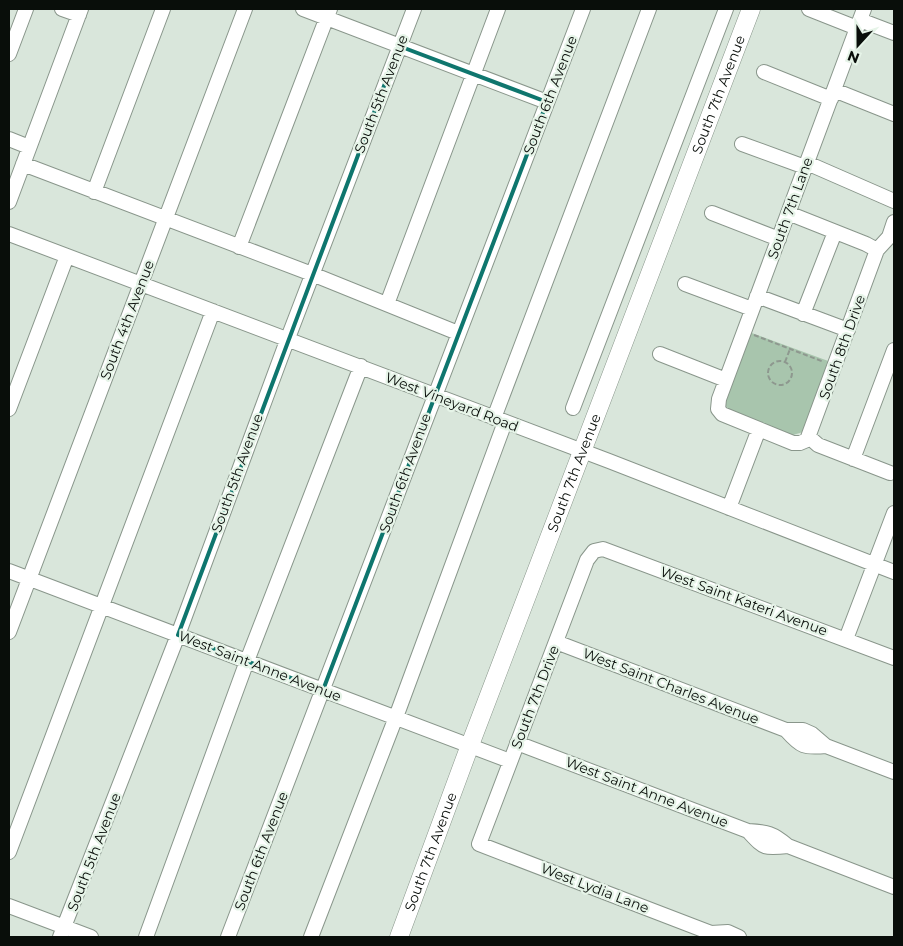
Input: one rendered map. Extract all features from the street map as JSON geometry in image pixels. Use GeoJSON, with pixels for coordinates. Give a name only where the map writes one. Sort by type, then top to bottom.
{"type":"FeatureCollection","features":[{"type":"Feature","properties":{"kind":"main road","name":"South 7th Avenue"},"geometry":{"type":"LineString","coordinates":[[399,937],[470,745],[751,9]]}},
{"type":"Feature","properties":{"kind":"street"},"geometry":{"type":"LineString","coordinates":[[9,54],[26,9]]}},
{"type":"Feature","properties":{"kind":"street"},"geometry":{"type":"LineString","coordinates":[[9,202],[80,12],[62,9]]}},
{"type":"Feature","properties":{"kind":"street"},"geometry":{"type":"LineString","coordinates":[[94,192],[163,9]]}},
{"type":"Feature","properties":{"kind":"street","name":"South 4th Avenue"},"geometry":{"type":"LineString","coordinates":[[9,632],[245,9]]}},
{"type":"Feature","properties":{"kind":"street"},"geometry":{"type":"LineString","coordinates":[[303,9],[328,13],[399,46],[547,102]]}},
{"type":"Feature","properties":{"kind":"street","name":"South 5th Avenue"},"geometry":{"type":"LineString","coordinates":[[62,932],[178,635],[312,274],[414,9]]}},
{"type":"Feature","properties":{"kind":"street"},"geometry":{"type":"LineString","coordinates":[[387,304],[498,9]]}},
{"type":"Feature","properties":{"kind":"street","name":"South 6th Avenue"},"geometry":{"type":"LineString","coordinates":[[228,937],[583,9]]}},
{"type":"Feature","properties":{"kind":"street"},"geometry":{"type":"LineString","coordinates":[[311,937],[396,717],[499,420],[649,9]]}},
{"type":"Feature","properties":{"kind":"street"},"geometry":{"type":"LineString","coordinates":[[573,408],[726,9]]}},
{"type":"Feature","properties":{"kind":"street"},"geometry":{"type":"LineString","coordinates":[[809,9],[860,19],[894,33]]}},
{"type":"Feature","properties":{"kind":"street"},"geometry":{"type":"LineString","coordinates":[[240,247],[328,13]]}},
{"type":"Feature","properties":{"kind":"street","name":"South 7th Lane"},"geometry":{"type":"LineString","coordinates":[[759,429],[728,417],[718,409],[719,399],[860,19]]}},
{"type":"Feature","properties":{"kind":"street"},"geometry":{"type":"LineString","coordinates":[[764,72],[894,114]]}},
{"type":"Feature","properties":{"kind":"street"},"geometry":{"type":"LineString","coordinates":[[9,139],[29,147]]}},
{"type":"Feature","properties":{"kind":"street"},"geometry":{"type":"LineString","coordinates":[[742,144],[806,165],[894,201]]}},
{"type":"Feature","properties":{"kind":"street"},"geometry":{"type":"LineString","coordinates":[[22,164],[312,274],[458,332]]}},
{"type":"Feature","properties":{"kind":"street"},"geometry":{"type":"LineString","coordinates":[[788,213],[877,250]]}},
{"type":"Feature","properties":{"kind":"street"},"geometry":{"type":"LineString","coordinates":[[712,214],[778,239]]}},
{"type":"Feature","properties":{"kind":"street","name":"South 8th Drive"},"geometry":{"type":"LineString","coordinates":[[806,440],[877,250],[889,237],[894,222]]}},
{"type":"Feature","properties":{"kind":"street"},"geometry":{"type":"LineString","coordinates":[[803,314],[835,232]]}},
{"type":"Feature","properties":{"kind":"street","name":"West Vineyard Road"},"geometry":{"type":"LineString","coordinates":[[9,234],[288,338],[894,572]]}},
{"type":"Feature","properties":{"kind":"street"},"geometry":{"type":"LineString","coordinates":[[9,409],[67,256]]}},
{"type":"Feature","properties":{"kind":"street"},"geometry":{"type":"LineString","coordinates":[[685,284],[803,314],[848,330]]}},
{"type":"Feature","properties":{"kind":"street"},"geometry":{"type":"LineString","coordinates":[[9,852],[213,311]]}},
{"type":"Feature","properties":{"kind":"street"},"geometry":{"type":"LineString","coordinates":[[853,458],[894,350]]}},
{"type":"Feature","properties":{"kind":"street"},"geometry":{"type":"LineString","coordinates":[[660,354],[726,380]]}},
{"type":"Feature","properties":{"kind":"street"},"geometry":{"type":"LineString","coordinates":[[146,937],[246,661],[361,366]]}},
{"type":"Feature","properties":{"kind":"street"},"geometry":{"type":"LineString","coordinates":[[729,508],[759,429],[793,443],[806,440],[890,473]]}},
{"type":"Feature","properties":{"kind":"street"},"geometry":{"type":"LineString","coordinates":[[846,639],[894,513]]}},
{"type":"Feature","properties":{"kind":"street","name":"West Saint Kateri Avenue"},"geometry":{"type":"LineString","coordinates":[[594,551],[603,549],[894,658]]}},
{"type":"Feature","properties":{"kind":"street","name":"South 7th Drive"},"geometry":{"type":"LineString","coordinates":[[479,844],[587,560],[594,551]]}},
{"type":"Feature","properties":{"kind":"street","name":"West Saint Anne Avenue"},"geometry":{"type":"LineString","coordinates":[[9,571],[510,761]]}},
{"type":"Feature","properties":{"kind":"street","name":"West Saint Charles Avenue"},"geometry":{"type":"LineString","coordinates":[[556,642],[786,730],[804,730],[826,746],[894,772]]}},
{"type":"Feature","properties":{"kind":"street","name":"West Saint Anne Avenue"},"geometry":{"type":"LineString","coordinates":[[517,743],[748,831],[766,832],[788,846],[894,887]]}},
{"type":"Feature","properties":{"kind":"street","name":"West Lydia Lane"},"geometry":{"type":"LineString","coordinates":[[479,844],[713,935],[728,932],[739,937]]}},
{"type":"Feature","properties":{"kind":"street"},"geometry":{"type":"LineString","coordinates":[[9,906],[62,932],[91,937]]}},
{"type":"Feature","properties":{"kind":"path"},"geometry":{"type":"LineString","coordinates":[[753,334],[827,362]]}},
{"type":"Feature","properties":{"kind":"path"},"geometry":{"type":"LineString","coordinates":[[785,362],[790,349]]}},
{"type":"Feature","properties":{"kind":"path"},"geometry":{"type":"LineString","coordinates":[[777,361],[785,362],[792,368],[792,377],[784,385],[775,385],[769,379],[768,371],[770,366],[777,361]]}},
{"type":"Feature","properties":{"kind":"highlighted area"},"geometry":{"type":"Polygon","coordinates":[[[399,46],[547,102],[323,690],[178,635],[399,46]]]}},
{"type":"Feature","properties":{"kind":"green space"},"geometry":{"type":"Polygon","coordinates":[[[749,332],[831,362],[803,432],[793,435],[730,411],[725,405],[725,397],[749,332]]]}}]}
